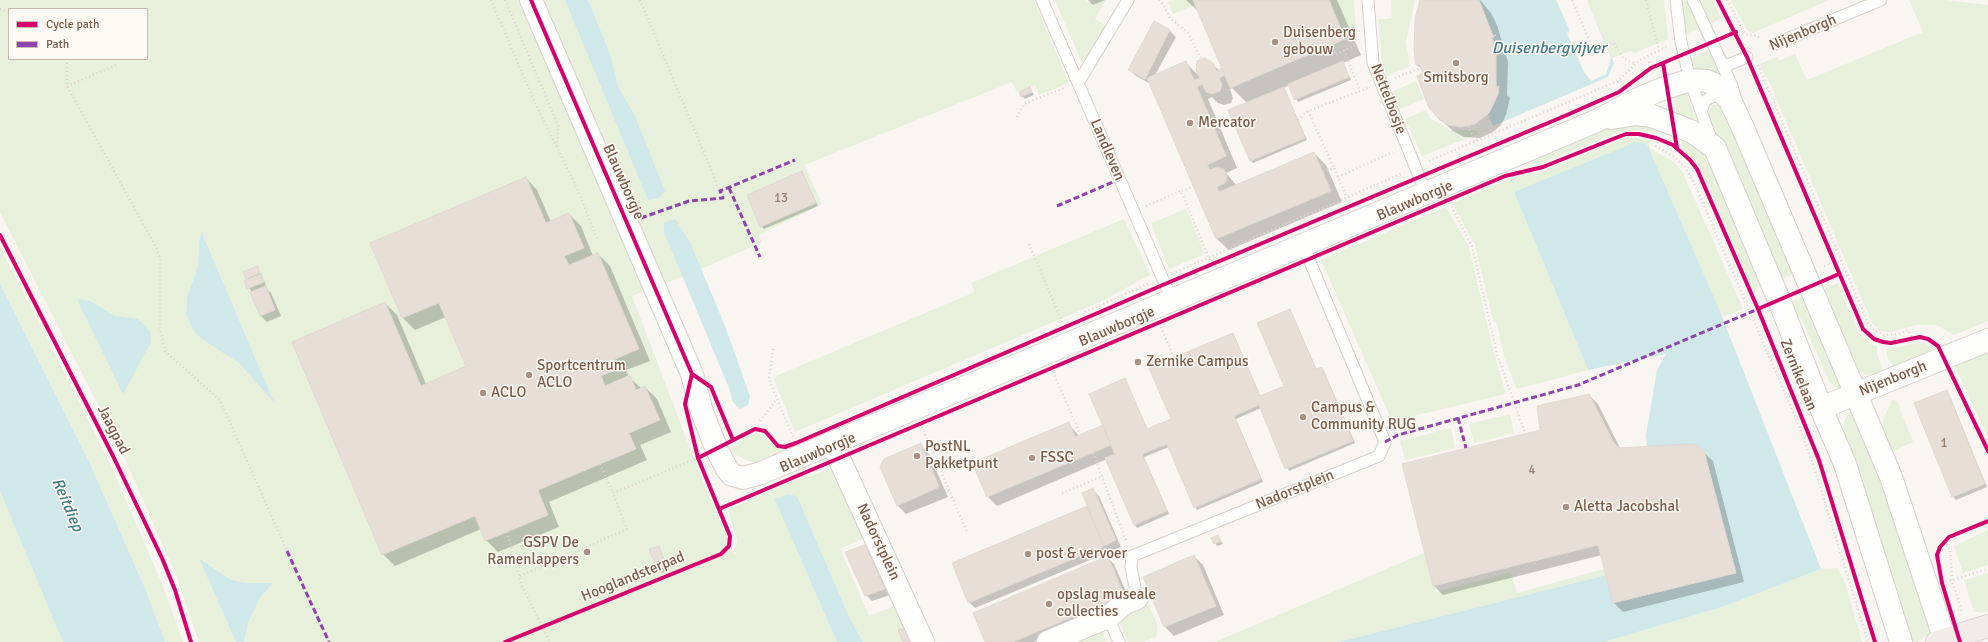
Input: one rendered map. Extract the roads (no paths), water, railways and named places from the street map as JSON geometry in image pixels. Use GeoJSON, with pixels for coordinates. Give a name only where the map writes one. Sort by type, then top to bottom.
{"type":"FeatureCollection","features":[{"type":"Feature","properties":{"kind":"highway"},"geometry":{"type":"LineString","coordinates":[[1941,641],[1988,626]]}},
{"type":"Feature","properties":{"kind":"street","name":"Blauwborgje"},"geometry":{"type":"LineString","coordinates":[[531,0],[692,374],[702,412],[704,453],[727,469],[732,475],[743,478],[761,473],[1303,245],[1429,200],[1596,121],[1636,100],[1676,83],[1690,80]]}},
{"type":"Feature","properties":{"kind":"street"},"geometry":{"type":"LineString","coordinates":[[1690,80],[1707,81],[1714,84],[1730,100],[1743,128],[1891,477],[1941,641]]}},
{"type":"Feature","properties":{"kind":"street","name":"Blauwborgje"},"geometry":{"type":"LineString","coordinates":[[1596,121],[1620,116],[1646,115],[1701,136],[1715,148]]}},
{"type":"Feature","properties":{"kind":"street","name":"Zernikelaan"},"geometry":{"type":"LineString","coordinates":[[1715,148],[1780,300],[1821,408],[1845,464],[1901,642]]}},
{"type":"Feature","properties":{"kind":"street","name":"Nijenborgh"},"geometry":{"type":"LineString","coordinates":[[1821,408],[1988,340]]}},
{"type":"Feature","properties":{"kind":"street","name":"Nadorstplein"},"geometry":{"type":"LineString","coordinates":[[832,443],[923,642]]}},
{"type":"Feature","properties":{"kind":"street"},"geometry":{"type":"LineString","coordinates":[[1048,642],[1108,617],[1125,603],[1137,598]]}},
{"type":"Feature","properties":{"kind":"lane","name":"Landleven"},"geometry":{"type":"LineString","coordinates":[[1042,0],[1172,300]]}},
{"type":"Feature","properties":{"kind":"lane"},"geometry":{"type":"LineString","coordinates":[[1078,83],[1128,0]]}},
{"type":"Feature","properties":{"kind":"lane","name":"Nettelbosje"},"geometry":{"type":"LineString","coordinates":[[1368,0],[1373,63],[1414,168],[1429,200]]}},
{"type":"Feature","properties":{"kind":"lane","name":"Zernikelaan"},"geometry":{"type":"LineString","coordinates":[[1676,0],[1681,55],[1715,148]]}},
{"type":"Feature","properties":{"kind":"lane"},"geometry":{"type":"LineString","coordinates":[[1693,0],[1732,86],[1743,128]]}},
{"type":"Feature","properties":{"kind":"lane","name":"Nijenborgh"},"geometry":{"type":"LineString","coordinates":[[1770,44],[1880,0]]}},
{"type":"Feature","properties":{"kind":"lane"},"geometry":{"type":"LineString","coordinates":[[1723,67],[1747,57]]}},
{"type":"Feature","properties":{"kind":"lane"},"geometry":{"type":"LineString","coordinates":[[1701,111],[1705,101],[1711,97],[1720,96],[1730,100]]}},
{"type":"Feature","properties":{"kind":"lane","name":"Nadorstplein"},"geometry":{"type":"LineString","coordinates":[[1137,598],[1131,567],[1132,556],[1379,456],[1385,442],[1303,245]]}},
{"type":"Feature","properties":{"kind":"lane"},"geometry":{"type":"LineString","coordinates":[[1108,617],[1119,642]]}},
{"type":"Feature","properties":{"kind":"water"},"geometry":{"type":"Polygon","coordinates":[[[565,0],[588,0],[611,57],[618,87],[635,116],[665,191],[659,198],[648,200],[565,0]]]}},
{"type":"Feature","properties":{"kind":"water","name":"Duisenbergvijver"},"geometry":{"type":"Polygon","coordinates":[[[1479,0],[1587,0],[1614,63],[1608,77],[1493,126],[1488,115],[1495,103],[1499,90],[1499,86],[1496,87],[1496,50],[1499,49],[1496,49],[1492,38],[1496,35],[1493,36],[1479,0]]]}},
{"type":"Feature","properties":{"kind":"water"},"geometry":{"type":"Polygon","coordinates":[[[1636,142],[1647,144],[1719,309],[1821,569],[1722,607],[1604,642],[1338,642],[1606,575],[1613,603],[1736,573],[1704,451],[1697,445],[1690,444],[1647,447],[1646,435],[1657,370],[1666,354],[1588,370],[1514,192],[1636,142]]]}},
{"type":"Feature","properties":{"kind":"water"},"geometry":{"type":"Polygon","coordinates":[[[675,219],[690,242],[725,326],[750,396],[748,405],[740,409],[733,402],[729,388],[664,232],[664,223],[675,219]]]}},
{"type":"Feature","properties":{"kind":"water"},"geometry":{"type":"Polygon","coordinates":[[[202,233],[275,404],[239,363],[202,339],[193,330],[186,314],[187,297],[198,266],[199,240],[202,233]]]}},
{"type":"Feature","properties":{"kind":"water","name":"Reitdiep"},"geometry":{"type":"Polygon","coordinates":[[[0,284],[90,464],[145,588],[165,642],[63,642],[0,491],[0,284]]]}},
{"type":"Feature","properties":{"kind":"water"},"geometry":{"type":"Polygon","coordinates":[[[77,299],[90,301],[115,316],[138,319],[150,331],[151,342],[123,394],[77,299]]]}},
{"type":"Feature","properties":{"kind":"water"},"geometry":{"type":"Polygon","coordinates":[[[787,494],[797,496],[850,619],[863,642],[837,642],[774,498],[781,498],[787,494]]]}},
{"type":"Feature","properties":{"kind":"water"},"geometry":{"type":"Polygon","coordinates":[[[199,558],[230,579],[246,583],[273,583],[260,598],[248,623],[244,642],[236,642],[199,558]]]}},
{"type":"Feature","properties":{"kind":"place","name":"Duisenberg gebouw"},"geometry":{"type":"Point","coordinates":[1275,42]}},
{"type":"Feature","properties":{"kind":"place","name":"Smitsborg"},"geometry":{"type":"Point","coordinates":[1456,63]}},
{"type":"Feature","properties":{"kind":"place","name":"Mercator"},"geometry":{"type":"Point","coordinates":[1190,123]}},
{"type":"Feature","properties":{"kind":"place","name":"Zernike Campus"},"geometry":{"type":"Point","coordinates":[1138,362]}},
{"type":"Feature","properties":{"kind":"place","name":"Sportcentrum ACLO"},"geometry":{"type":"Point","coordinates":[529,375]}},
{"type":"Feature","properties":{"kind":"place","name":"ACLO"},"geometry":{"type":"Point","coordinates":[483,393]}},
{"type":"Feature","properties":{"kind":"place","name":"Campus & Community RUG"},"geometry":{"type":"Point","coordinates":[1303,417]}},
{"type":"Feature","properties":{"kind":"place","name":"PostNL Pakketpunt"},"geometry":{"type":"Point","coordinates":[917,456]}},
{"type":"Feature","properties":{"kind":"place","name":"FSSC"},"geometry":{"type":"Point","coordinates":[1032,458]}},
{"type":"Feature","properties":{"kind":"place","name":"Aletta Jacobshal"},"geometry":{"type":"Point","coordinates":[1566,507]}},
{"type":"Feature","properties":{"kind":"place","name":"GSPV De Ramenlappers"},"geometry":{"type":"Point","coordinates":[587,552]}},
{"type":"Feature","properties":{"kind":"place","name":"post & vervoer"},"geometry":{"type":"Point","coordinates":[1028,554]}},
{"type":"Feature","properties":{"kind":"place","name":"opslag museale collecties"},"geometry":{"type":"Point","coordinates":[1049,604]}}]}
